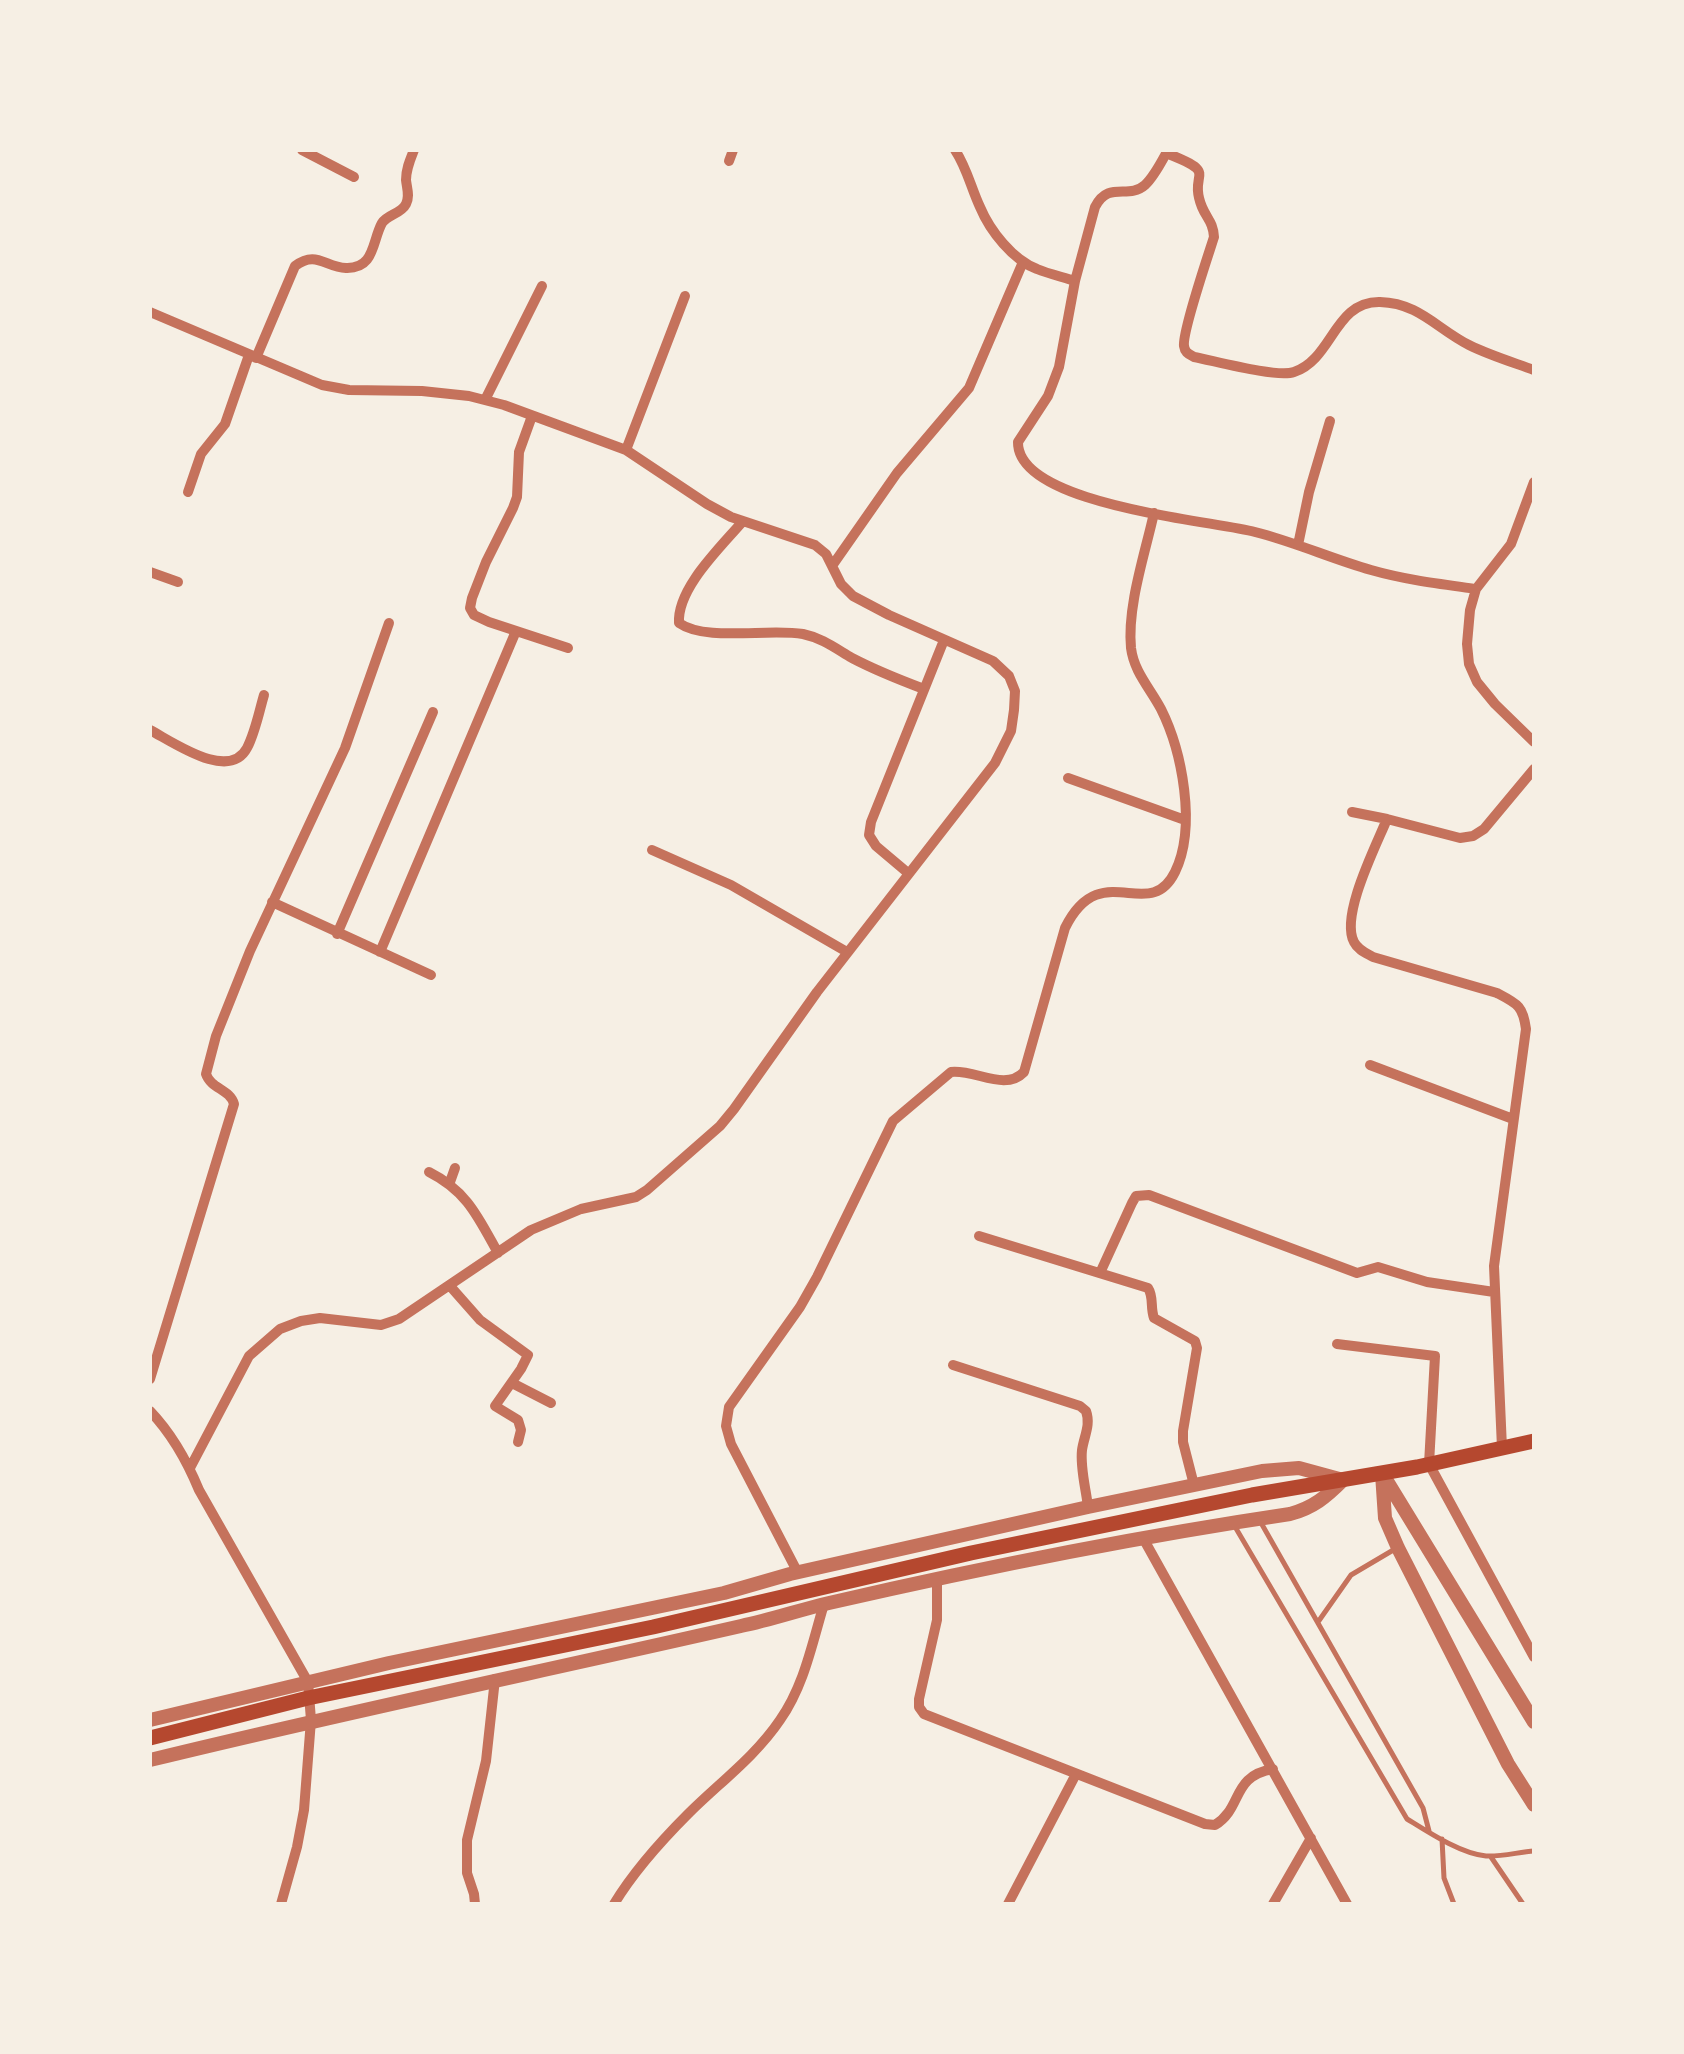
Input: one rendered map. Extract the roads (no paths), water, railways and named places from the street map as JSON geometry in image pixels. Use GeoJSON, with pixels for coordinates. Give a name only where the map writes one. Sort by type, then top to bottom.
{"type":"FeatureCollection","features":[{"type":"Feature","properties":{"kind":"main road"},"geometry":{"type":"LineString","coordinates":[[150,1738],[308,1698],[653,1627],[971,1553],[1534,1441]]}},
{"type":"Feature","properties":{"kind":"street"},"geometry":{"type":"LineString","coordinates":[[302,150],[354,177]]}},
{"type":"Feature","properties":{"kind":"street"},"geometry":{"type":"LineString","coordinates":[[188,492],[202,454],[225,424],[295,266],[315,258],[341,268],[356,268],[372,255],[381,225],[404,208],[408,198],[406,178],[414,150]]}},
{"type":"Feature","properties":{"kind":"street"},"geometry":{"type":"LineString","coordinates":[[956,150],[988,222],[1000,238],[1038,270],[1075,280]]}},
{"type":"Feature","properties":{"kind":"street"},"geometry":{"type":"LineString","coordinates":[[1476,589],[1369,570],[1255,532],[1124,508],[1065,490],[1040,477],[1024,461],[1018,442],[1048,396],[1059,367],[1075,280],[1100,197],[1145,186],[1167,152],[1194,164],[1201,172],[1201,205],[1214,224],[1184,347],[1194,357],[1278,373],[1294,372],[1321,351],[1353,308],[1364,302],[1384,302],[1418,310],[1468,345],[1534,370]]}},
{"type":"Feature","properties":{"kind":"street"},"geometry":{"type":"LineString","coordinates":[[832,566],[897,473],[968,388],[1024,262]]}},
{"type":"Feature","properties":{"kind":"street"},"geometry":{"type":"LineString","coordinates":[[485,400],[542,286]]}},
{"type":"Feature","properties":{"kind":"street"},"geometry":{"type":"LineString","coordinates":[[626,450],[685,296]]}},
{"type":"Feature","properties":{"kind":"street"},"geometry":{"type":"LineString","coordinates":[[150,312],[322,385],[349,390],[422,391],[485,400],[626,450],[707,504],[743,521],[815,545],[826,554],[841,584],[852,596],[993,662],[1009,676],[1015,692],[1011,732],[995,763],[847,952],[720,1126],[648,1190],[561,1216],[531,1230],[391,1322],[370,1325],[320,1318],[280,1330],[250,1356],[190,1468]]}},
{"type":"Feature","properties":{"kind":"street"},"geometry":{"type":"LineString","coordinates":[[532,416],[519,452],[514,508],[486,562],[470,608],[474,615],[568,648]]}},
{"type":"Feature","properties":{"kind":"street"},"geometry":{"type":"LineString","coordinates":[[1298,545],[1330,421]]}},
{"type":"Feature","properties":{"kind":"street"},"geometry":{"type":"LineString","coordinates":[[1533,490],[1511,544],[1476,589],[1470,610],[1469,664],[1494,704],[1534,742]]}},
{"type":"Feature","properties":{"kind":"street"},"geometry":{"type":"LineString","coordinates":[[794,1574],[730,1444],[726,1426],[729,1407],[818,1276],[893,1121],[951,1072],[960,1070],[1008,1082],[1018,1078],[1024,1072],[1072,913],[1096,894],[1154,894],[1163,889],[1182,854],[1185,820],[1181,770],[1160,707],[1134,665],[1131,647],[1131,618],[1154,513]]}},
{"type":"Feature","properties":{"kind":"street"},"geometry":{"type":"LineString","coordinates":[[743,521],[683,599],[679,623],[704,632],[804,635],[827,642],[853,658],[924,689]]}},
{"type":"Feature","properties":{"kind":"street"},"geometry":{"type":"LineString","coordinates":[[150,572],[178,582]]}},
{"type":"Feature","properties":{"kind":"street"},"geometry":{"type":"LineString","coordinates":[[150,1380],[234,1104],[229,1094],[208,1080],[206,1069],[216,1036],[272,902],[344,748],[389,623]]}},
{"type":"Feature","properties":{"kind":"street"},"geometry":{"type":"LineString","coordinates":[[380,952],[516,631]]}},
{"type":"Feature","properties":{"kind":"street"},"geometry":{"type":"LineString","coordinates":[[908,874],[876,846],[869,835],[871,822],[944,640]]}},
{"type":"Feature","properties":{"kind":"street"},"geometry":{"type":"LineString","coordinates":[[150,730],[203,757],[233,762],[248,747],[264,696]]}},
{"type":"Feature","properties":{"kind":"street"},"geometry":{"type":"LineString","coordinates":[[337,934],[433,712]]}},
{"type":"Feature","properties":{"kind":"street"},"geometry":{"type":"LineString","coordinates":[[1352,812],[1460,838],[1473,836],[1484,829],[1534,769]]}},
{"type":"Feature","properties":{"kind":"street"},"geometry":{"type":"LineString","coordinates":[[1068,778],[1185,820]]}},
{"type":"Feature","properties":{"kind":"street"},"geometry":{"type":"LineString","coordinates":[[1387,818],[1353,906],[1350,926],[1358,949],[1373,957],[1497,993],[1524,1012],[1526,1029],[1494,1266],[1502,1448]]}},
{"type":"Feature","properties":{"kind":"street"},"geometry":{"type":"LineString","coordinates":[[652,850],[731,885],[847,952]]}},
{"type":"Feature","properties":{"kind":"street"},"geometry":{"type":"LineString","coordinates":[[272,902],[431,975]]}},
{"type":"Feature","properties":{"kind":"street"},"geometry":{"type":"LineString","coordinates":[[1370,1065],[1513,1119]]}},
{"type":"Feature","properties":{"kind":"street"},"geometry":{"type":"LineString","coordinates":[[450,1182],[455,1168]]}},
{"type":"Feature","properties":{"kind":"street"},"geometry":{"type":"LineString","coordinates":[[430,1172],[450,1182],[472,1205],[498,1252]]}},
{"type":"Feature","properties":{"kind":"street"},"geometry":{"type":"LineString","coordinates":[[1100,1272],[1132,1203],[1142,1194],[1357,1273],[1378,1267],[1427,1282],[1494,1292]]}},
{"type":"Feature","properties":{"kind":"street"},"geometry":{"type":"LineString","coordinates":[[979,1236],[1148,1288],[1154,1318],[1196,1341],[1183,1431],[1194,1485]]}},
{"type":"Feature","properties":{"kind":"street"},"geometry":{"type":"LineString","coordinates":[[450,1286],[480,1320],[528,1355],[495,1406],[518,1420],[518,1442]]}},
{"type":"Feature","properties":{"kind":"street"},"geometry":{"type":"LineString","coordinates":[[1337,1344],[1435,1356],[1429,1464],[1534,1657]]}},
{"type":"Feature","properties":{"kind":"street"},"geometry":{"type":"LineString","coordinates":[[953,1365],[1086,1411],[1082,1461],[1088,1507]]}},
{"type":"Feature","properties":{"kind":"street"},"geometry":{"type":"LineString","coordinates":[[512,1383],[551,1403]]}},
{"type":"Feature","properties":{"kind":"street"},"geometry":{"type":"LineString","coordinates":[[150,1411],[155,1424],[190,1468],[308,1682],[311,1720],[304,1810],[281,1904]]}},
{"type":"Feature","properties":{"kind":"street"},"geometry":{"type":"LineString","coordinates":[[150,1720],[407,1659],[724,1593],[1088,1507],[1262,1471],[1299,1468],[1343,1480]]}},
{"type":"Feature","properties":{"kind":"street"},"geometry":{"type":"LineString","coordinates":[[1382,1474],[1385,1518],[1398,1548],[1508,1764],[1534,1805]]}},
{"type":"Feature","properties":{"kind":"street"},"geometry":{"type":"LineString","coordinates":[[1382,1474],[1534,1722]]}},
{"type":"Feature","properties":{"kind":"street"},"geometry":{"type":"LineString","coordinates":[[150,1760],[824,1604],[1143,1538],[1308,1509],[1343,1480]]}},
{"type":"Feature","properties":{"kind":"street"},"geometry":{"type":"LineString","coordinates":[[1143,1538],[1348,1904]]}},
{"type":"Feature","properties":{"kind":"street"},"geometry":{"type":"LineString","coordinates":[[938,1580],[935,1637],[919,1699],[924,1714],[1205,1824],[1215,1825],[1224,1818],[1250,1776],[1272,1769]]}},
{"type":"Feature","properties":{"kind":"street"},"geometry":{"type":"LineString","coordinates":[[614,1904],[630,1877],[687,1815],[758,1750],[782,1718],[801,1682],[824,1604]]}},
{"type":"Feature","properties":{"kind":"street"},"geometry":{"type":"LineString","coordinates":[[475,1904],[467,1873],[467,1840],[486,1761],[495,1679]]}},
{"type":"Feature","properties":{"kind":"street"},"geometry":{"type":"LineString","coordinates":[[1008,1904],[1076,1774]]}},
{"type":"Feature","properties":{"kind":"street"},"geometry":{"type":"LineString","coordinates":[[1274,1904],[1311,1838]]}},
{"type":"Feature","properties":{"kind":"lane"},"geometry":{"type":"LineString","coordinates":[[1259,1519],[1424,1808],[1430,1834]]}},
{"type":"Feature","properties":{"kind":"lane"},"geometry":{"type":"LineString","coordinates":[[1233,1522],[1407,1819],[1430,1834],[1478,1854],[1534,1851]]}},
{"type":"Feature","properties":{"kind":"lane"},"geometry":{"type":"LineString","coordinates":[[1318,1622],[1351,1575],[1398,1548]]}},
{"type":"Feature","properties":{"kind":"lane"},"geometry":{"type":"LineString","coordinates":[[1442,1839],[1444,1878],[1454,1904]]}},
{"type":"Feature","properties":{"kind":"lane"},"geometry":{"type":"LineString","coordinates":[[1490,1856],[1523,1904]]}}]}
